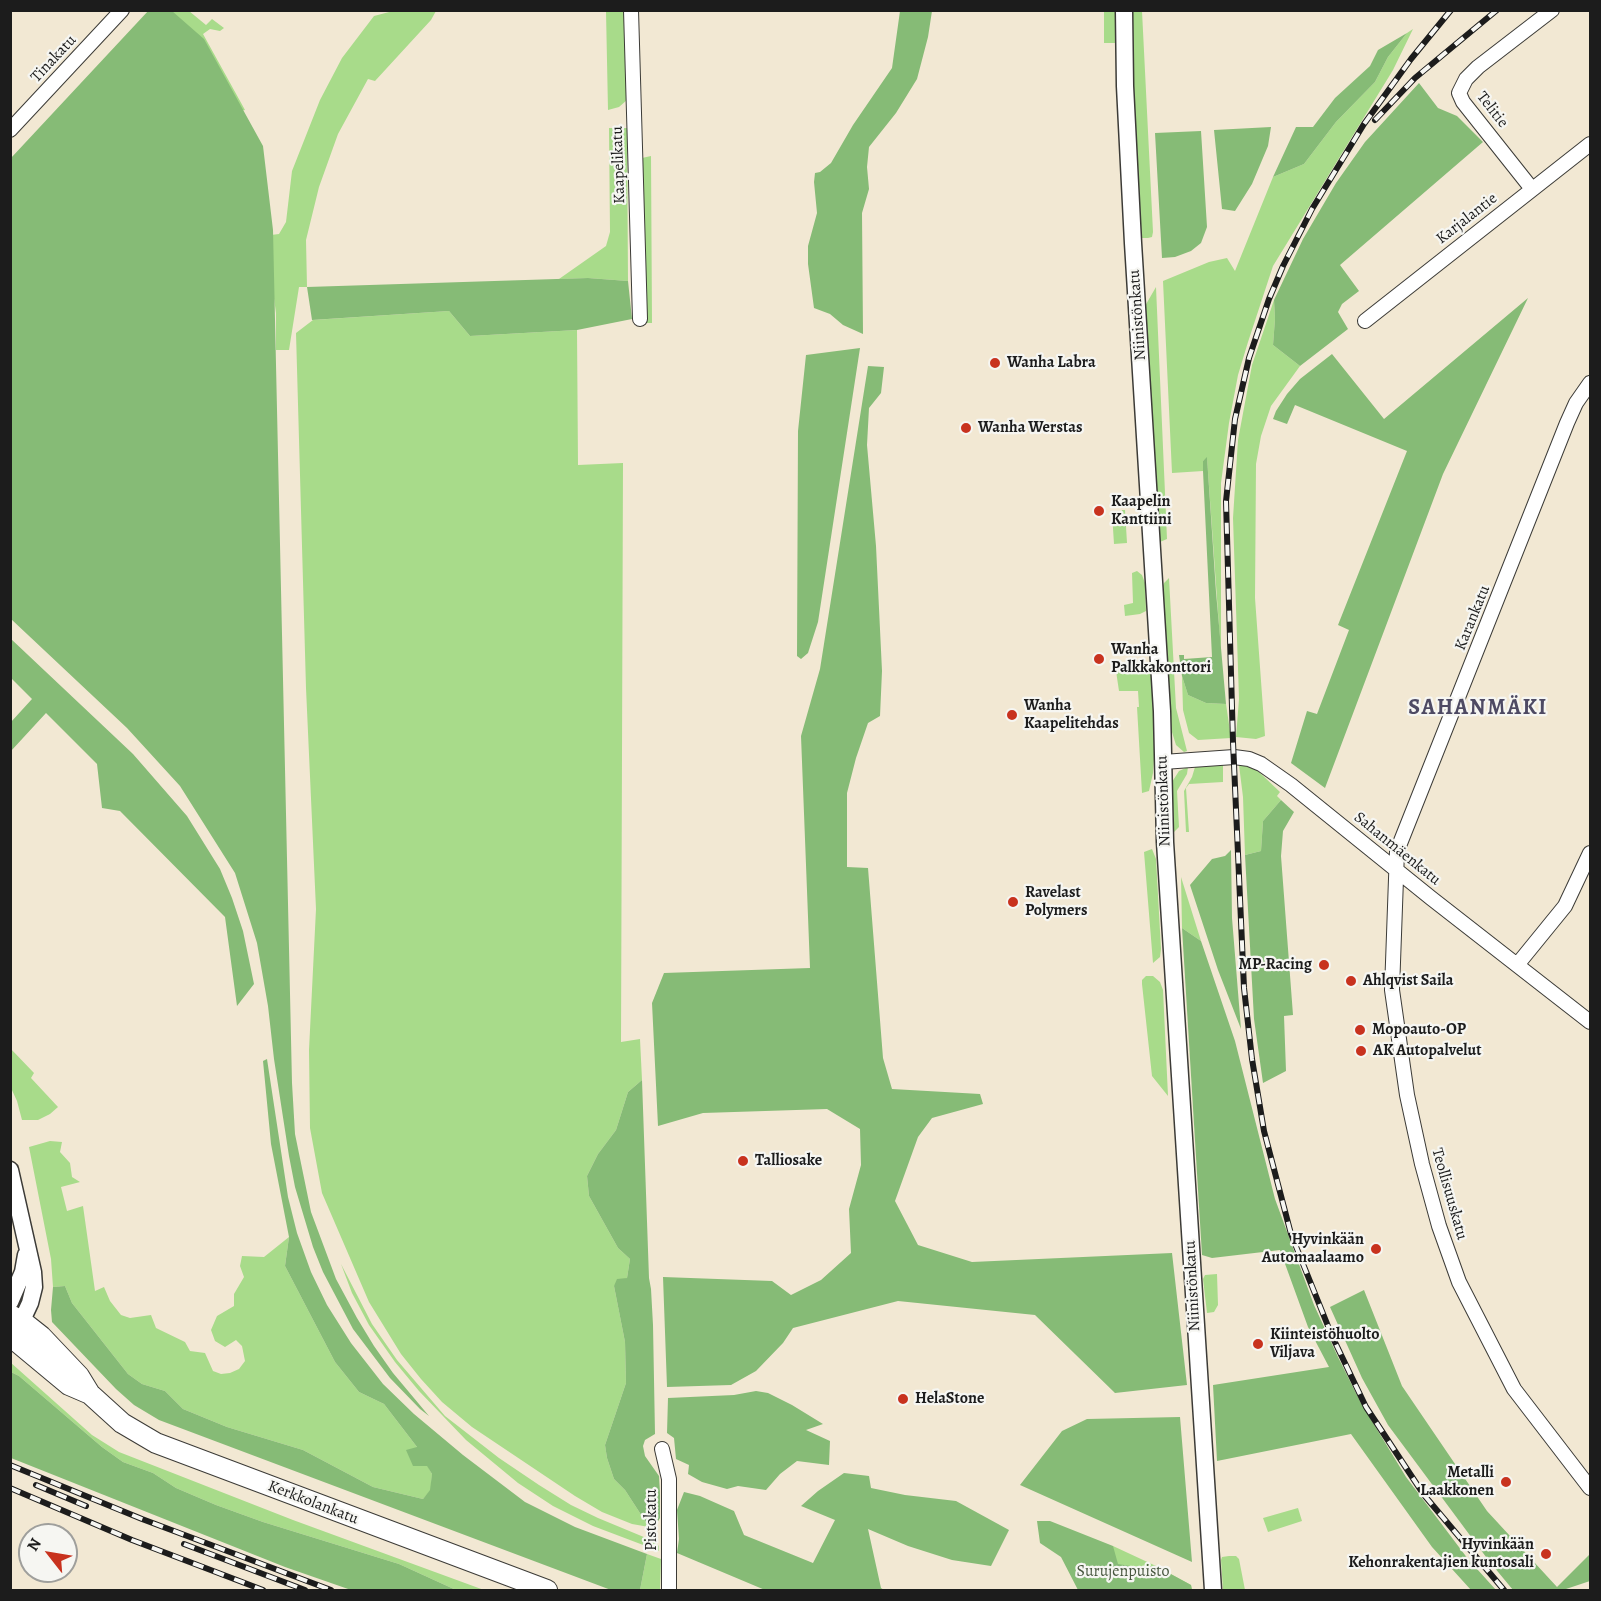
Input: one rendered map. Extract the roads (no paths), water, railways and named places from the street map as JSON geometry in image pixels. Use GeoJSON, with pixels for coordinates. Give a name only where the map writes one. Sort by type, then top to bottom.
{"type":"FeatureCollection","features":[{"type":"Feature","properties":{"kind":"main road","name":"Kerkkolankatu"},"geometry":{"type":"LineString","coordinates":[[14,1327],[69,1385],[90,1395],[122,1423],[156,1443],[547,1590]]}},
{"type":"Feature","properties":{"kind":"street","name":"Tinakatu"},"geometry":{"type":"LineString","coordinates":[[10,130],[122,10]]}},
{"type":"Feature","properties":{"kind":"street","name":"Kaapelikatu"},"geometry":{"type":"LineString","coordinates":[[631,10],[639,319]]}},
{"type":"Feature","properties":{"kind":"street","name":"Niinistönkatu"},"geometry":{"type":"LineString","coordinates":[[1124,10],[1125,86],[1162,711],[1166,858],[1213,1590]]}},
{"type":"Feature","properties":{"kind":"street","name":"Telitie"},"geometry":{"type":"LineString","coordinates":[[1532,189],[1463,102],[1459,93],[1466,79],[1478,67],[1552,10]]}},
{"type":"Feature","properties":{"kind":"street","name":"Karjalantie"},"geometry":{"type":"LineString","coordinates":[[1365,321],[1590,144]]}},
{"type":"Feature","properties":{"kind":"street","name":"Karankatu"},"geometry":{"type":"LineString","coordinates":[[1396,870],[1397,851],[1567,423],[1576,403],[1590,382]]}},
{"type":"Feature","properties":{"kind":"street","name":"Sahanmäenkatu"},"geometry":{"type":"LineString","coordinates":[[1163,762],[1234,757],[1249,759],[1261,764],[1291,784],[1396,870],[1590,1022]]}},
{"type":"Feature","properties":{"kind":"street"},"geometry":{"type":"LineString","coordinates":[[1516,965],[1565,906],[1590,853]]}},
{"type":"Feature","properties":{"kind":"street","name":"Teollisuuskatu"},"geometry":{"type":"LineString","coordinates":[[1396,870],[1392,990],[1407,1095],[1422,1164],[1439,1226],[1459,1282],[1514,1389],[1590,1488]]}},
{"type":"Feature","properties":{"kind":"street","name":"Kerkkolankatu"},"geometry":{"type":"LineString","coordinates":[[10,1170],[33,1272],[34,1287],[14,1327]]}},
{"type":"Feature","properties":{"kind":"street","name":"Kerkkolankatu"},"geometry":{"type":"LineString","coordinates":[[10,1302],[23,1272],[27,1248]]}},
{"type":"Feature","properties":{"kind":"street","name":"Pistokatu"},"geometry":{"type":"LineString","coordinates":[[662,1449],[669,1479],[669,1590]]}},
{"type":"Feature","properties":{"kind":"railway"},"geometry":{"type":"LineString","coordinates":[[1451,10],[1411,59],[1364,124],[1312,209],[1269,299],[1249,358],[1235,419],[1226,501],[1233,742],[1244,988],[1252,1059],[1264,1131],[1291,1234],[1332,1336],[1366,1407],[1424,1495],[1504,1590]]}},
{"type":"Feature","properties":{"kind":"railway"},"geometry":{"type":"LineString","coordinates":[[1375,120],[1415,78],[1497,10]]}},
{"type":"Feature","properties":{"kind":"railway"},"geometry":{"type":"LineString","coordinates":[[10,1465],[142,1519],[331,1590]]}},
{"type":"Feature","properties":{"kind":"railway"},"geometry":{"type":"LineString","coordinates":[[36,1485],[86,1506]]}},
{"type":"Feature","properties":{"kind":"railway"},"geometry":{"type":"LineString","coordinates":[[10,1488],[132,1540],[263,1590]]}},
{"type":"Feature","properties":{"kind":"railway"},"geometry":{"type":"LineString","coordinates":[[184,1544],[305,1590]]}},
{"type":"Feature","properties":{"kind":"place","name":"Wanha Labra"},"geometry":{"type":"Point","coordinates":[995,363]}},
{"type":"Feature","properties":{"kind":"place","name":"Wanha Werstas"},"geometry":{"type":"Point","coordinates":[966,428]}},
{"type":"Feature","properties":{"kind":"place","name":"Kaapelin Kanttiini"},"geometry":{"type":"Point","coordinates":[1099,511]}},
{"type":"Feature","properties":{"kind":"place","name":"Wanha Palkkakonttori"},"geometry":{"type":"Point","coordinates":[1099,659]}},
{"type":"Feature","properties":{"kind":"place","name":"Wanha Kaapelitehdas"},"geometry":{"type":"Point","coordinates":[1012,715]}},
{"type":"Feature","properties":{"kind":"place","name":"Ravelast Polymers"},"geometry":{"type":"Point","coordinates":[1013,902]}},
{"type":"Feature","properties":{"kind":"place","name":"MP-Racing"},"geometry":{"type":"Point","coordinates":[1324,965]}},
{"type":"Feature","properties":{"kind":"place","name":"Ahlqvist Saila"},"geometry":{"type":"Point","coordinates":[1351,981]}},
{"type":"Feature","properties":{"kind":"place","name":"Mopoauto-OP"},"geometry":{"type":"Point","coordinates":[1360,1030]}},
{"type":"Feature","properties":{"kind":"place","name":"AK Autopalvelut"},"geometry":{"type":"Point","coordinates":[1361,1051]}},
{"type":"Feature","properties":{"kind":"place","name":"Talliosake"},"geometry":{"type":"Point","coordinates":[743,1161]}},
{"type":"Feature","properties":{"kind":"place","name":"Hyvinkään Automaalaamo"},"geometry":{"type":"Point","coordinates":[1376,1249]}},
{"type":"Feature","properties":{"kind":"place","name":"Kiinteistöhuolto Viljava"},"geometry":{"type":"Point","coordinates":[1258,1344]}},
{"type":"Feature","properties":{"kind":"place","name":"HelaStone"},"geometry":{"type":"Point","coordinates":[903,1399]}},
{"type":"Feature","properties":{"kind":"place","name":"Metalli Laakkonen"},"geometry":{"type":"Point","coordinates":[1506,1482]}},
{"type":"Feature","properties":{"kind":"place","name":"Hyvinkään Kehonrakentajien kuntosali"},"geometry":{"type":"Point","coordinates":[1546,1554]}},
{"type":"Feature","properties":{"kind":"district","name":"SAHANMÄKI"},"geometry":{"type":"Point","coordinates":[1478,709]}},
{"type":"Feature","properties":{"kind":"park label","name":"Surujenpuisto"},"geometry":{"type":"Point","coordinates":[1123,1572]}}]}
